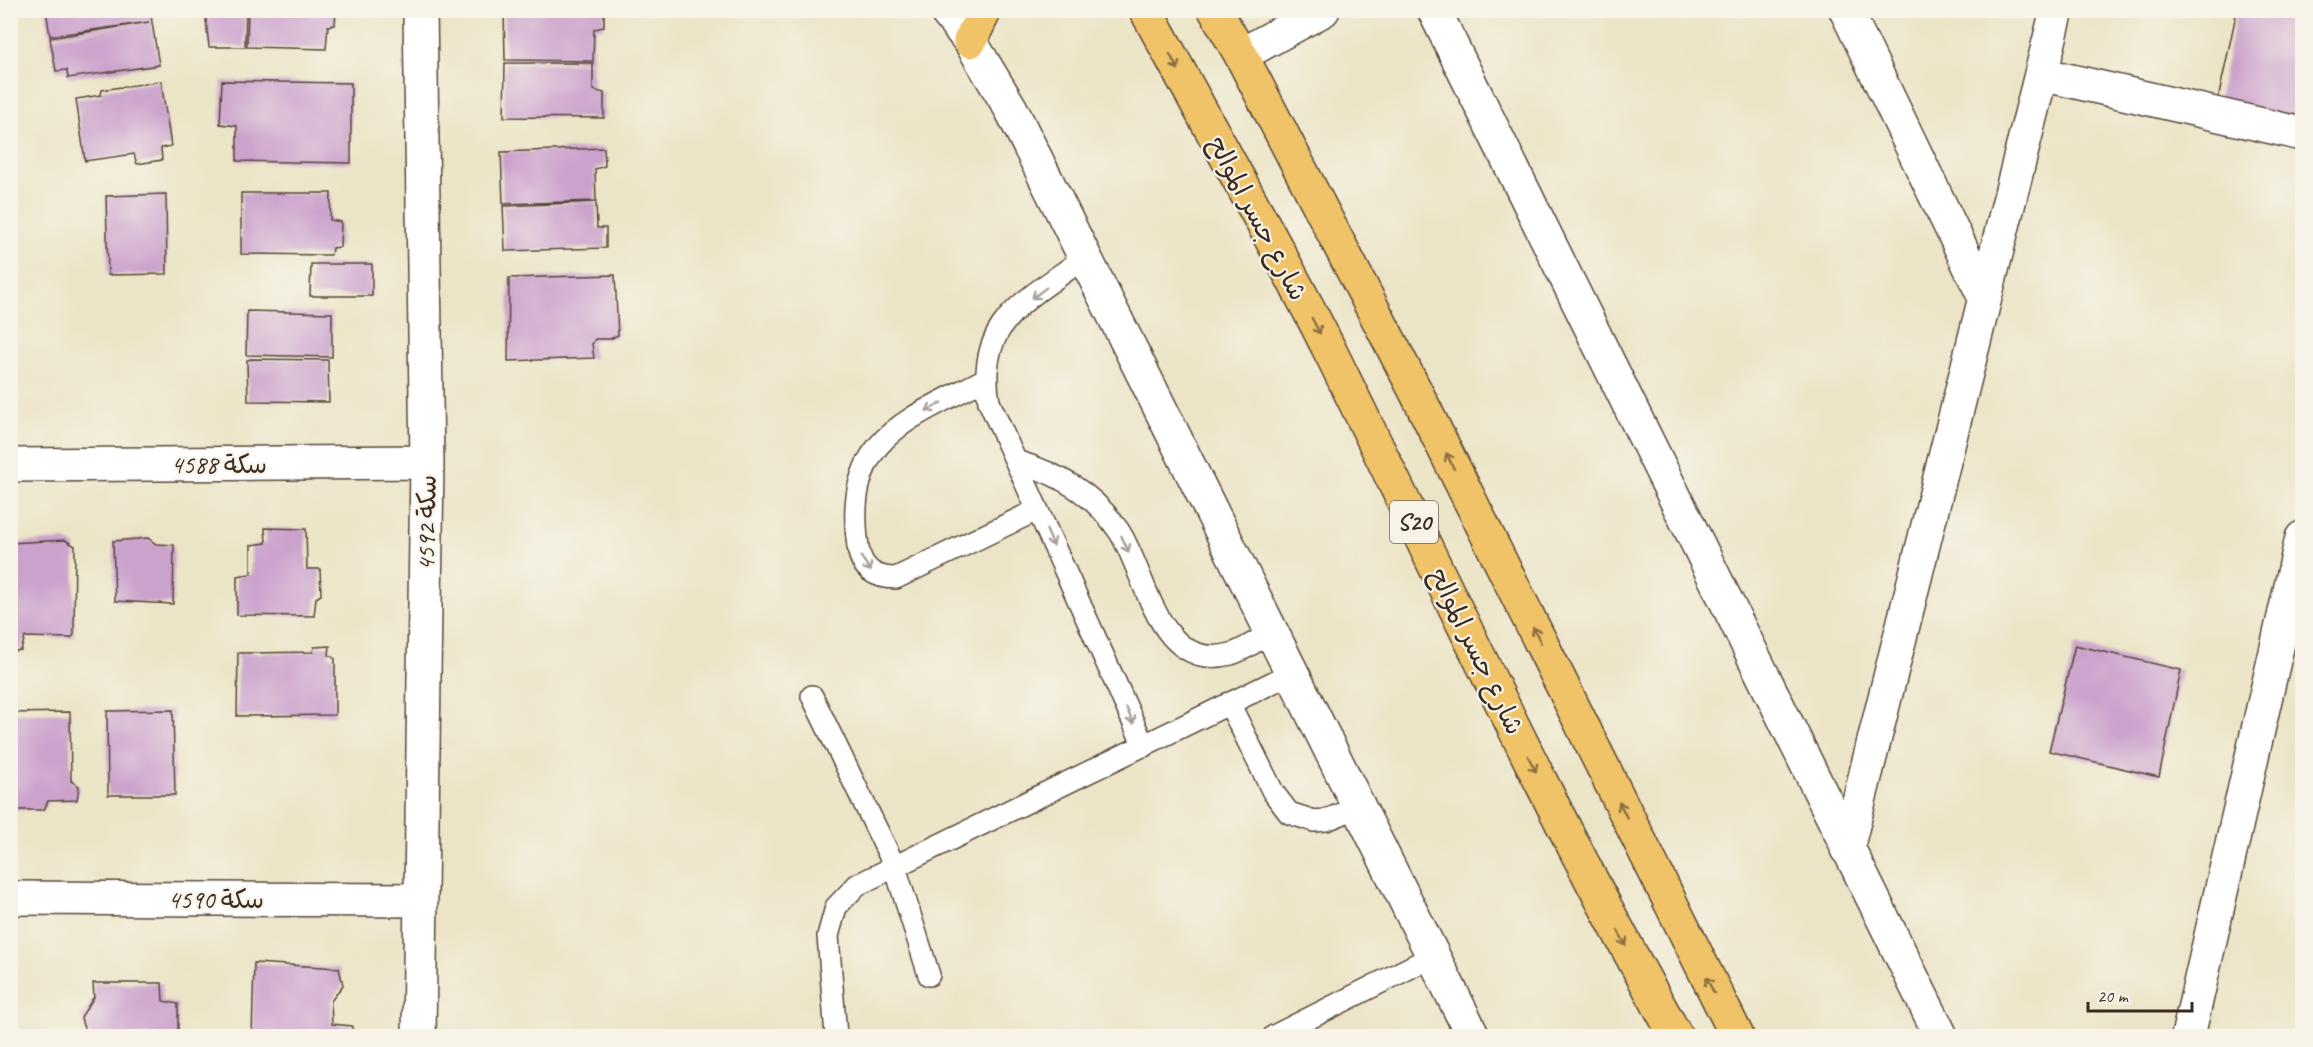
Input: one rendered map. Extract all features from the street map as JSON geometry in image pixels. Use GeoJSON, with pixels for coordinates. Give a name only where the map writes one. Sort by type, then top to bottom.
{"type":"FeatureCollection","features":[{"type":"Feature","properties":{"kind":"main road"},"geometry":{"type":"LineString","coordinates":[[970,41],[985,10]]}},
{"type":"Feature","properties":{"kind":"main road","name":"شارع جسر الموالح"},"geometry":{"type":"LineString","coordinates":[[1146,10],[1329,349],[1590,878],[1676,1036]]}},
{"type":"Feature","properties":{"kind":"main road","name":"S20"},"geometry":{"type":"LineString","coordinates":[[1215,10],[1241,55],[1416,392],[1737,1036]]}},
{"type":"Feature","properties":{"kind":"street","name":"سكة 4592"},"geometry":{"type":"LineString","coordinates":[[419,1036],[426,462],[420,10]]}},
{"type":"Feature","properties":{"kind":"street"},"geometry":{"type":"LineString","coordinates":[[945,10],[970,41],[1011,109],[1473,1036]]}},
{"type":"Feature","properties":{"kind":"street"},"geometry":{"type":"LineString","coordinates":[[1241,55],[1323,10]]}},
{"type":"Feature","properties":{"kind":"street"},"geometry":{"type":"LineString","coordinates":[[1434,10],[1941,1036]]}},
{"type":"Feature","properties":{"kind":"street"},"geometry":{"type":"LineString","coordinates":[[1846,10],[1985,298]]}},
{"type":"Feature","properties":{"kind":"street"},"geometry":{"type":"LineString","coordinates":[[1847,849],[2056,10]]}},
{"type":"Feature","properties":{"kind":"street"},"geometry":{"type":"LineString","coordinates":[[2041,74],[2302,134]]}},
{"type":"Feature","properties":{"kind":"street","name":"سكة 4588"},"geometry":{"type":"LineString","coordinates":[[10,465],[426,462]]}},
{"type":"Feature","properties":{"kind":"street"},"geometry":{"type":"LineString","coordinates":[[2188,1036],[2302,538]]}},
{"type":"Feature","properties":{"kind":"street","name":"سكة 4590"},"geometry":{"type":"LineString","coordinates":[[10,898],[421,900]]}},
{"type":"Feature","properties":{"kind":"lane"},"geometry":{"type":"LineString","coordinates":[[1085,257],[1010,315],[996,334],[987,355],[985,379],[989,402],[1143,746]]}},
{"type":"Feature","properties":{"kind":"lane"},"geometry":{"type":"LineString","coordinates":[[985,379],[904,422],[878,444],[861,474],[857,491],[856,534],[859,554],[864,565],[873,574],[884,578],[896,578],[1037,510]]}},
{"type":"Feature","properties":{"kind":"lane"},"geometry":{"type":"LineString","coordinates":[[1016,461],[1047,470],[1076,485],[1100,507],[1120,533],[1167,632],[1179,644],[1195,652],[1213,655],[1231,654],[1271,632]]}},
{"type":"Feature","properties":{"kind":"lane"},"geometry":{"type":"LineString","coordinates":[[836,1036],[828,936],[830,921],[836,907],[857,885],[1292,673]]}},
{"type":"Feature","properties":{"kind":"lane"},"geometry":{"type":"LineString","coordinates":[[812,696],[895,867],[929,975]]}},
{"type":"Feature","properties":{"kind":"lane"},"geometry":{"type":"LineString","coordinates":[[1229,703],[1273,792],[1289,813],[1314,821],[1326,820],[1359,807]]}},
{"type":"Feature","properties":{"kind":"lane"},"geometry":{"type":"LineString","coordinates":[[1274,1036],[1433,956]]}},
{"type":"Feature","properties":{"kind":"building"},"geometry":{"type":"Polygon","coordinates":[[[46,10],[150,10],[159,65],[68,78],[67,70],[56,71],[50,38],[149,22],[50,36],[46,10]]]}},
{"type":"Feature","properties":{"kind":"building"},"geometry":{"type":"Polygon","coordinates":[[[205,10],[246,10],[245,47],[209,47],[205,10]]]}},
{"type":"Feature","properties":{"kind":"building"},"geometry":{"type":"Polygon","coordinates":[[[248,10],[336,10],[335,25],[328,26],[326,49],[247,47],[248,10]]]}},
{"type":"Feature","properties":{"kind":"building"},"geometry":{"type":"Polygon","coordinates":[[[504,10],[604,10],[604,27],[594,29],[593,61],[505,60],[504,10]]]}},
{"type":"Feature","properties":{"kind":"building"},"geometry":{"type":"Polygon","coordinates":[[[2237,10],[2302,10],[2302,123],[2217,104],[2237,10]]]}},
{"type":"Feature","properties":{"kind":"building"},"geometry":{"type":"Polygon","coordinates":[[[505,63],[593,63],[593,90],[604,93],[604,118],[504,117],[505,63]]]}},
{"type":"Feature","properties":{"kind":"building"},"geometry":{"type":"Polygon","coordinates":[[[161,81],[171,146],[161,148],[162,160],[137,164],[134,154],[85,161],[76,99],[101,95],[102,90],[161,81]]]}},
{"type":"Feature","properties":{"kind":"building"},"geometry":{"type":"Polygon","coordinates":[[[222,81],[351,83],[351,163],[237,161],[237,126],[220,124],[222,81]]]}},
{"type":"Feature","properties":{"kind":"building"},"geometry":{"type":"Polygon","coordinates":[[[604,148],[605,166],[595,169],[596,201],[503,204],[501,152],[604,148]]]}},
{"type":"Feature","properties":{"kind":"building"},"geometry":{"type":"Polygon","coordinates":[[[241,193],[331,193],[330,220],[341,222],[340,247],[332,248],[331,255],[241,254],[241,193]]]}},
{"type":"Feature","properties":{"kind":"building"},"geometry":{"type":"Polygon","coordinates":[[[166,194],[167,274],[108,275],[106,196],[166,194]]]}},
{"type":"Feature","properties":{"kind":"building"},"geometry":{"type":"Polygon","coordinates":[[[596,202],[597,228],[606,228],[606,248],[505,251],[503,206],[596,202]]]}},
{"type":"Feature","properties":{"kind":"building"},"geometry":{"type":"Polygon","coordinates":[[[311,264],[372,264],[372,296],[310,296],[311,264]]]}},
{"type":"Feature","properties":{"kind":"building"},"geometry":{"type":"Polygon","coordinates":[[[615,275],[618,335],[610,339],[595,339],[592,344],[594,358],[508,361],[509,278],[615,275]]]}},
{"type":"Feature","properties":{"kind":"building"},"geometry":{"type":"Polygon","coordinates":[[[247,311],[332,313],[332,357],[246,355],[247,311]]]}},
{"type":"Feature","properties":{"kind":"building"},"geometry":{"type":"Polygon","coordinates":[[[247,360],[328,360],[329,402],[248,401],[247,360]]]}},
{"type":"Feature","properties":{"kind":"building"},"geometry":{"type":"Polygon","coordinates":[[[265,528],[306,529],[307,569],[320,569],[321,595],[316,598],[314,616],[237,615],[237,576],[251,574],[251,545],[266,543],[265,528]]]}},
{"type":"Feature","properties":{"kind":"building"},"geometry":{"type":"Polygon","coordinates":[[[148,538],[156,544],[174,545],[173,604],[115,601],[113,541],[148,538]]]}},
{"type":"Feature","properties":{"kind":"building"},"geometry":{"type":"Polygon","coordinates":[[[65,540],[75,546],[74,635],[71,638],[25,637],[21,650],[10,652],[10,543],[65,540]]]}},
{"type":"Feature","properties":{"kind":"building"},"geometry":{"type":"Polygon","coordinates":[[[2075,645],[2181,670],[2159,777],[2049,751],[2075,645]]]}},
{"type":"Feature","properties":{"kind":"building"},"geometry":{"type":"Polygon","coordinates":[[[330,646],[329,655],[335,659],[335,715],[237,716],[238,653],[313,652],[314,647],[330,646]]]}},
{"type":"Feature","properties":{"kind":"building"},"geometry":{"type":"Polygon","coordinates":[[[173,710],[175,795],[108,795],[107,711],[173,710]]]}},
{"type":"Feature","properties":{"kind":"building"},"geometry":{"type":"Polygon","coordinates":[[[70,712],[71,781],[79,786],[77,800],[48,801],[44,810],[10,810],[10,713],[70,712]]]}},
{"type":"Feature","properties":{"kind":"building"},"geometry":{"type":"Polygon","coordinates":[[[254,963],[339,968],[343,985],[331,1001],[332,1024],[352,1026],[352,1036],[252,1036],[254,963]]]}},
{"type":"Feature","properties":{"kind":"building"},"geometry":{"type":"Polygon","coordinates":[[[93,983],[162,983],[163,1001],[178,1004],[178,1036],[93,1036],[83,1026],[81,1017],[94,997],[93,983]]]}}]}
